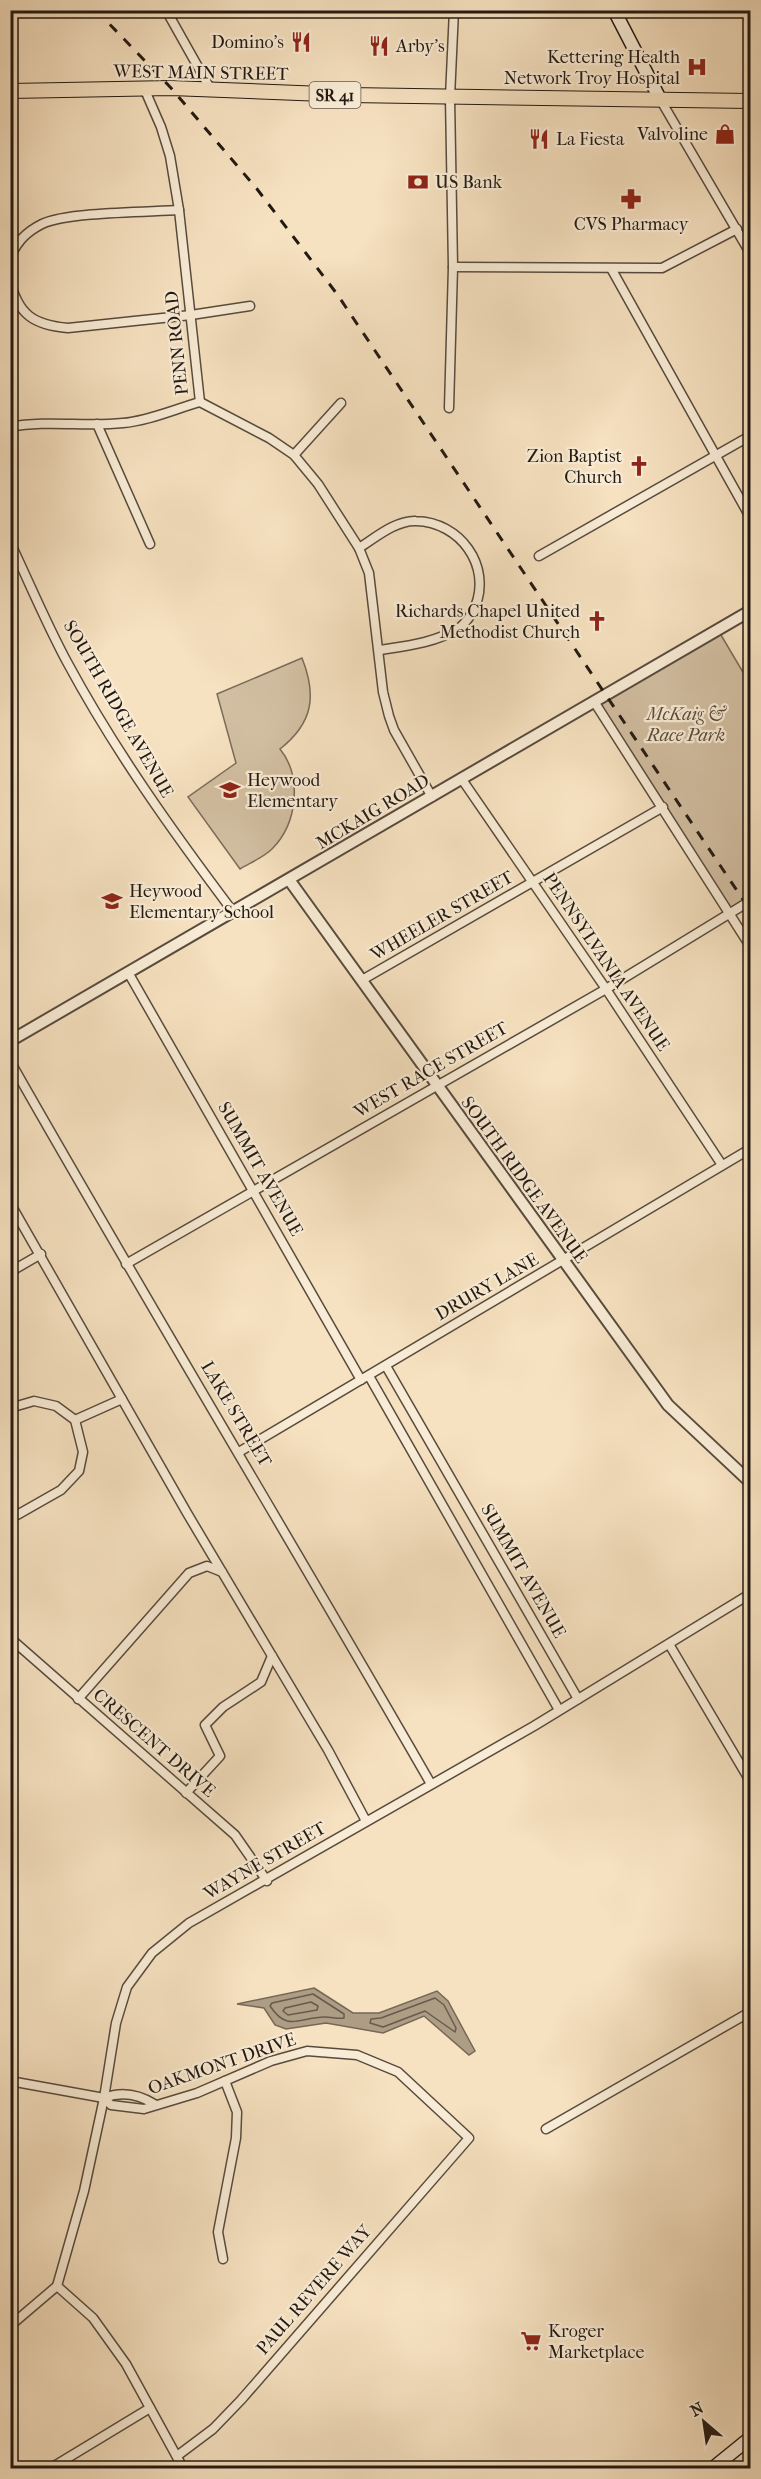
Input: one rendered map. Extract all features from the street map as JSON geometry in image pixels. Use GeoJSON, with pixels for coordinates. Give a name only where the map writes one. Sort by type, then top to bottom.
{"type":"FeatureCollection","features":[{"type":"Feature","properties":{"kind":"main road"},"geometry":{"type":"LineString","coordinates":[[614,10],[660,99]]}},
{"type":"Feature","properties":{"kind":"main road","name":"WEST MAIN STREET"},"geometry":{"type":"LineString","coordinates":[[10,91],[144,88],[450,97],[750,100]]}},
{"type":"Feature","properties":{"kind":"main road"},"geometry":{"type":"LineString","coordinates":[[713,2469],[750,2438]]}},
{"type":"Feature","properties":{"kind":"street"},"geometry":{"type":"LineString","coordinates":[[166,10],[211,90]]}},
{"type":"Feature","properties":{"kind":"street"},"geometry":{"type":"LineString","coordinates":[[449,408],[453,267],[450,97],[454,10]]}},
{"type":"Feature","properties":{"kind":"street","name":"PENN ROAD"},"geometry":{"type":"LineString","coordinates":[[144,88],[164,137],[179,210],[200,402],[269,438],[294,455],[318,484],[359,548],[369,573],[380,650],[383,692],[393,730],[432,797]]}},
{"type":"Feature","properties":{"kind":"street"},"geometry":{"type":"LineString","coordinates":[[660,99],[750,252]]}},
{"type":"Feature","properties":{"kind":"street"},"geometry":{"type":"LineString","coordinates":[[10,261],[19,242],[30,230],[44,223],[63,218],[179,210]]}},
{"type":"Feature","properties":{"kind":"street"},"geometry":{"type":"LineString","coordinates":[[453,267],[612,270],[662,268],[737,229]]}},
{"type":"Feature","properties":{"kind":"street"},"geometry":{"type":"LineString","coordinates":[[10,235],[19,242]]}},
{"type":"Feature","properties":{"kind":"street"},"geometry":{"type":"LineString","coordinates":[[612,270],[750,517]]}},
{"type":"Feature","properties":{"kind":"street"},"geometry":{"type":"LineString","coordinates":[[10,280],[14,296],[22,309],[33,321],[48,326],[68,328],[191,315],[250,306]]}},
{"type":"Feature","properties":{"kind":"street"},"geometry":{"type":"LineString","coordinates":[[10,427],[31,423],[125,423],[200,402]]}},
{"type":"Feature","properties":{"kind":"street"},"geometry":{"type":"LineString","coordinates":[[294,455],[341,403]]}},
{"type":"Feature","properties":{"kind":"street"},"geometry":{"type":"LineString","coordinates":[[97,424],[150,544]]}},
{"type":"Feature","properties":{"kind":"street"},"geometry":{"type":"LineString","coordinates":[[539,556],[750,436]]}},
{"type":"Feature","properties":{"kind":"street"},"geometry":{"type":"LineString","coordinates":[[359,548],[390,528],[415,521],[442,526],[462,539],[475,558],[481,574],[481,593],[473,612],[461,627],[439,638],[380,650]]}},
{"type":"Feature","properties":{"kind":"street","name":"SOUTH RIDGE AVENUE"},"geometry":{"type":"LineString","coordinates":[[10,542],[66,660],[116,746],[156,808],[234,913]]}},
{"type":"Feature","properties":{"kind":"street","name":"MCKAIG ROAD"},"geometry":{"type":"LineString","coordinates":[[10,1041],[290,881],[461,778],[595,703],[750,611]]}},
{"type":"Feature","properties":{"kind":"street"},"geometry":{"type":"LineString","coordinates":[[595,703],[750,946]]}},
{"type":"Feature","properties":{"kind":"street","name":"PENNSYLVANIA AVENUE"},"geometry":{"type":"LineString","coordinates":[[461,778],[606,989],[722,1166]]}},
{"type":"Feature","properties":{"kind":"street","name":"WHEELER STREET"},"geometry":{"type":"LineString","coordinates":[[362,980],[663,807]]}},
{"type":"Feature","properties":{"kind":"street","name":"SOUTH RIDGE AVENUE"},"geometry":{"type":"LineString","coordinates":[[290,881],[435,1086],[668,1405],[750,1482]]}},
{"type":"Feature","properties":{"kind":"street","name":"WEST RACE STREET"},"geometry":{"type":"LineString","coordinates":[[126,1264],[606,989],[750,901]]}},
{"type":"Feature","properties":{"kind":"street","name":"SUMMIT AVENUE"},"geometry":{"type":"LineString","coordinates":[[129,974],[254,1192],[559,1710]]}},
{"type":"Feature","properties":{"kind":"street","name":"LAKE STREET"},"geometry":{"type":"LineString","coordinates":[[10,1061],[126,1264],[239,1452],[431,1784]]}},
{"type":"Feature","properties":{"kind":"street","name":"DRURY LANE"},"geometry":{"type":"LineString","coordinates":[[239,1452],[563,1262],[750,1149]]}},
{"type":"Feature","properties":{"kind":"street"},"geometry":{"type":"LineString","coordinates":[[10,1203],[42,1254],[122,1399],[366,1821]]}},
{"type":"Feature","properties":{"kind":"street"},"geometry":{"type":"LineString","coordinates":[[10,1272],[42,1254]]}},
{"type":"Feature","properties":{"kind":"street","name":"SUMMIT AVENUE"},"geometry":{"type":"LineString","coordinates":[[386,1366],[578,1699]]}},
{"type":"Feature","properties":{"kind":"street"},"geometry":{"type":"LineString","coordinates":[[75,1420],[122,1399]]}},
{"type":"Feature","properties":{"kind":"street"},"geometry":{"type":"LineString","coordinates":[[10,1408],[34,1401],[56,1406],[75,1420],[83,1452],[79,1471],[61,1490],[10,1519]]}},
{"type":"Feature","properties":{"kind":"street"},"geometry":{"type":"LineString","coordinates":[[78,1699],[93,1685],[189,1573],[207,1566],[222,1572]]}},
{"type":"Feature","properties":{"kind":"street","name":"WAYNE STREET"},"geometry":{"type":"LineString","coordinates":[[57,2286],[84,2191],[104,2098],[116,2023],[127,1988],[152,1953],[189,1923],[267,1881],[578,1699],[750,1594]]}},
{"type":"Feature","properties":{"kind":"street","name":"CRESCENT DRIVE"},"geometry":{"type":"LineString","coordinates":[[10,1638],[235,1835],[267,1881]]}},
{"type":"Feature","properties":{"kind":"street"},"geometry":{"type":"LineString","coordinates":[[669,1644],[750,1781]]}},
{"type":"Feature","properties":{"kind":"street"},"geometry":{"type":"LineString","coordinates":[[186,1793],[220,1756],[205,1725],[223,1707],[261,1683],[272,1656]]}},
{"type":"Feature","properties":{"kind":"street"},"geometry":{"type":"LineString","coordinates":[[546,2129],[750,2012]]}},
{"type":"Feature","properties":{"kind":"street","name":"OAKMONT DRIVE"},"geometry":{"type":"LineString","coordinates":[[104,2098],[111,2104],[144,2109],[154,2104],[197,2093],[271,2061],[308,2051],[357,2055],[398,2072],[469,2138]]}},
{"type":"Feature","properties":{"kind":"street"},"geometry":{"type":"LineString","coordinates":[[10,2081],[104,2098],[117,2093],[141,2096],[154,2104]]}},
{"type":"Feature","properties":{"kind":"street"},"geometry":{"type":"LineString","coordinates":[[223,2259],[218,2232],[236,2138],[237,2112],[225,2081]]}},
{"type":"Feature","properties":{"kind":"street","name":"PAUL REVERE WAY"},"geometry":{"type":"LineString","coordinates":[[177,2456],[213,2429],[241,2400],[469,2138]]}},
{"type":"Feature","properties":{"kind":"street"},"geometry":{"type":"LineString","coordinates":[[10,2326],[57,2286],[93,2318],[126,2364],[183,2469]]}},
{"type":"Feature","properties":{"kind":"street"},"geometry":{"type":"LineString","coordinates":[[51,2469],[150,2408]]}},
{"type":"Feature","properties":{"kind":"green space","name":"McKaig & Race Park"},"geometry":{"type":"Polygon","coordinates":[[[718,630],[750,684],[750,901],[729,913],[595,703],[718,630]]]}},
{"type":"Feature","properties":{"kind":"green space"},"geometry":{"type":"Polygon","coordinates":[[[302,658],[310,685],[309,708],[299,729],[280,749],[292,772],[294,799],[292,813],[281,838],[272,849],[240,869],[188,797],[236,763],[217,694],[302,658]]]}},
{"type":"Feature","properties":{"kind":"water"},"geometry":{"type":"Polygon","coordinates":[[[314,1988],[353,2013],[379,2013],[437,1991],[448,2001],[475,2051],[469,2055],[424,2016],[383,2033],[326,2023],[286,2029],[275,2025],[264,2008],[237,2004],[314,1988]]]}},
{"type":"Feature","properties":{"kind":"railway"},"geometry":{"type":"LineString","coordinates":[[96,10],[171,88],[257,189],[337,294],[750,910]]}},
{"type":"Feature","properties":{"kind":"place","name":"Domino's"},"geometry":{"type":"Point","coordinates":[301,42]}},
{"type":"Feature","properties":{"kind":"place","name":"Arby's"},"geometry":{"type":"Point","coordinates":[379,46]}},
{"type":"Feature","properties":{"kind":"place","name":"Kettering Health Network Troy Hospital"},"geometry":{"type":"Point","coordinates":[697,67]}},
{"type":"Feature","properties":{"kind":"place","name":"Valvoline"},"geometry":{"type":"Point","coordinates":[725,134]}},
{"type":"Feature","properties":{"kind":"place","name":"La Fiesta"},"geometry":{"type":"Point","coordinates":[539,139]}},
{"type":"Feature","properties":{"kind":"place","name":"US Bank"},"geometry":{"type":"Point","coordinates":[418,182]}},
{"type":"Feature","properties":{"kind":"place","name":"CVS Pharmacy"},"geometry":{"type":"Point","coordinates":[631,199]}},
{"type":"Feature","properties":{"kind":"place","name":"Zion Baptist Church"},"geometry":{"type":"Point","coordinates":[639,466]}},
{"type":"Feature","properties":{"kind":"place","name":"Richards Chapel United Methodist Church"},"geometry":{"type":"Point","coordinates":[597,621]}},
{"type":"Feature","properties":{"kind":"place","name":"Heywood Elementary"},"geometry":{"type":"Point","coordinates":[230,790]}},
{"type":"Feature","properties":{"kind":"place","name":"Heywood Elementary School"},"geometry":{"type":"Point","coordinates":[112,901]}},
{"type":"Feature","properties":{"kind":"place","name":"Kroger Marketplace"},"geometry":{"type":"Point","coordinates":[531,2341]}}]}
